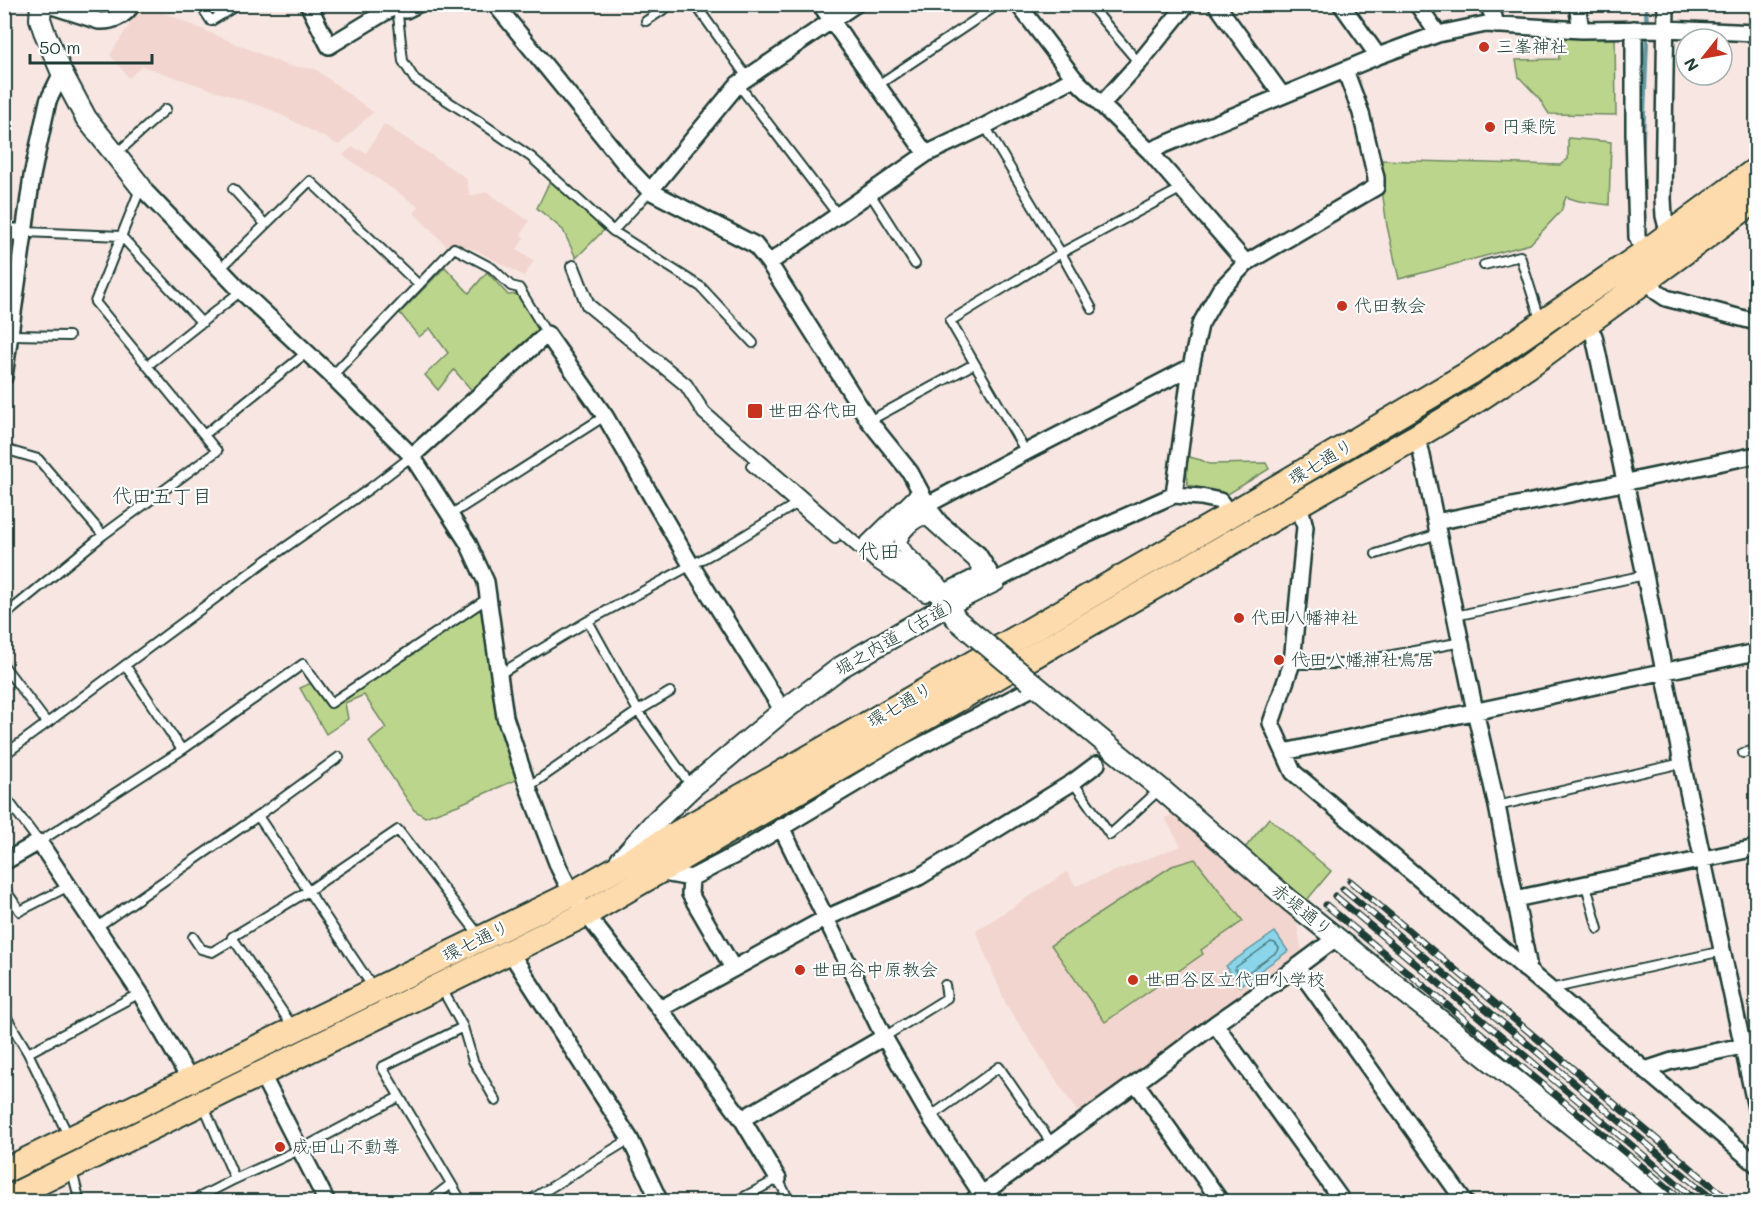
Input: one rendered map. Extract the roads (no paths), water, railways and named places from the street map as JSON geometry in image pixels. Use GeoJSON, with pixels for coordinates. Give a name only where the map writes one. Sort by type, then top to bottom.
{"type":"FeatureCollection","features":[{"type":"Feature","properties":{"kind":"main road","name":"環七通り"},"geometry":{"type":"LineString","coordinates":[[4,1171],[572,894],[1230,515],[1471,372],[1644,253],[1756,170]]}},
{"type":"Feature","properties":{"kind":"main road","name":"環七通り"},"geometry":{"type":"LineString","coordinates":[[4,1200],[586,914],[1414,438],[1503,383],[1756,200]]}},
{"type":"Feature","properties":{"kind":"street"},"geometry":{"type":"LineString","coordinates":[[132,4],[123,15],[107,22],[44,4],[40,19],[44,31],[62,73],[86,118],[141,187],[220,269],[412,456],[468,543],[486,582],[505,717],[528,787],[559,868],[572,894],[742,1119],[778,1179]]}},
{"type":"Feature","properties":{"kind":"street"},"geometry":{"type":"LineString","coordinates":[[308,4],[329,46],[392,8],[398,7],[406,10],[418,4]]}},
{"type":"Feature","properties":{"kind":"street"},"geometry":{"type":"LineString","coordinates":[[495,4],[631,171],[650,191],[755,245],[769,263],[869,421],[910,472],[921,501],[940,523],[978,554],[995,581]]}},
{"type":"Feature","properties":{"kind":"street"},"geometry":{"type":"LineString","coordinates":[[820,4],[926,154]]}},
{"type":"Feature","properties":{"kind":"street"},"geometry":{"type":"LineString","coordinates":[[650,191],[742,80],[856,4]]}},
{"type":"Feature","properties":{"kind":"street"},"geometry":{"type":"LineString","coordinates":[[1018,4],[1074,78],[1150,152],[1246,263]]}},
{"type":"Feature","properties":{"kind":"street"},"geometry":{"type":"LineString","coordinates":[[1101,105],[1187,4]]}},
{"type":"Feature","properties":{"kind":"street"},"geometry":{"type":"LineString","coordinates":[[1216,4],[1281,95]]}},
{"type":"Feature","properties":{"kind":"street"},"geometry":{"type":"LineString","coordinates":[[1341,4],[1378,56]]}},
{"type":"Feature","properties":{"kind":"street"},"geometry":{"type":"LineString","coordinates":[[1417,4],[1438,34]]}},
{"type":"Feature","properties":{"kind":"street"},"geometry":{"type":"LineString","coordinates":[[1487,4],[1496,25]]}},
{"type":"Feature","properties":{"kind":"street"},"geometry":{"type":"LineString","coordinates":[[1577,4],[1581,30]]}},
{"type":"Feature","properties":{"kind":"street"},"geometry":{"type":"LineString","coordinates":[[1666,4],[1663,199],[1664,216],[1669,235]]}},
{"type":"Feature","properties":{"kind":"street"},"geometry":{"type":"LineString","coordinates":[[1150,152],[1378,56],[1438,34],[1486,24],[1581,30],[1666,29],[1756,33]]}},
{"type":"Feature","properties":{"kind":"street"},"geometry":{"type":"LineString","coordinates":[[1640,29],[1634,132],[1637,237],[1644,253]]}},
{"type":"Feature","properties":{"kind":"street"},"geometry":{"type":"LineString","coordinates":[[1174,495],[1191,367],[1200,325],[1220,290],[1246,263],[1376,187],[1361,113],[1345,70]]}},
{"type":"Feature","properties":{"kind":"street"},"geometry":{"type":"LineString","coordinates":[[4,377],[8,335],[26,232],[32,176],[48,101],[62,73]]}},
{"type":"Feature","properties":{"kind":"street"},"geometry":{"type":"LineString","coordinates":[[769,263],[926,154],[985,126],[1074,78]]}},
{"type":"Feature","properties":{"kind":"street"},"geometry":{"type":"LineString","coordinates":[[4,231],[26,232]]}},
{"type":"Feature","properties":{"kind":"street"},"geometry":{"type":"LineString","coordinates":[[573,267],[588,305],[686,385],[704,413],[875,561],[925,595]]}},
{"type":"Feature","properties":{"kind":"street"},"geometry":{"type":"LineString","coordinates":[[1649,278],[1658,292],[1666,298],[1756,322]]}},
{"type":"Feature","properties":{"kind":"street"},"geometry":{"type":"LineString","coordinates":[[1585,323],[1594,336],[1723,951],[1750,1044],[1756,1108]]}},
{"type":"Feature","properties":{"kind":"street"},"geometry":{"type":"LineString","coordinates":[[412,456],[547,334],[605,416],[691,565],[783,711]]}},
{"type":"Feature","properties":{"kind":"street"},"geometry":{"type":"LineString","coordinates":[[861,548],[921,501],[1026,452],[1191,367]]}},
{"type":"Feature","properties":{"kind":"street"},"geometry":{"type":"LineString","coordinates":[[1414,438],[1421,452],[1497,806],[1528,963],[1525,969]]}},
{"type":"Feature","properties":{"kind":"street"},"geometry":{"type":"LineString","coordinates":[[1437,528],[1625,483],[1756,455]]}},
{"type":"Feature","properties":{"kind":"street","name":"堀之内道（古道）"},"geometry":{"type":"LineString","coordinates":[[613,870],[653,824],[692,787],[783,711],[841,667],[952,614],[995,581],[1077,538],[1174,495],[1220,501],[1230,515]]}},
{"type":"Feature","properties":{"kind":"street","name":"赤堤通り"},"geometry":{"type":"LineString","coordinates":[[921,501],[909,516],[886,534],[882,541],[883,549],[888,557],[939,593],[952,614],[1161,789],[1288,900],[1667,1201]]}},
{"type":"Feature","properties":{"kind":"street"},"geometry":{"type":"LineString","coordinates":[[1296,506],[1302,515],[1305,528],[1292,663],[1272,723],[1293,772],[1756,1164]]}},
{"type":"Feature","properties":{"kind":"street"},"geometry":{"type":"LineString","coordinates":[[921,519],[930,520],[933,526],[979,568],[978,574],[957,581],[946,590],[941,586],[907,553],[900,543],[902,535],[921,519]]}},
{"type":"Feature","properties":{"kind":"street"},"geometry":{"type":"LineString","coordinates":[[1284,752],[1756,652]]}},
{"type":"Feature","properties":{"kind":"street"},"geometry":{"type":"LineString","coordinates":[[658,872],[691,878],[739,853],[903,755],[1033,683]]}},
{"type":"Feature","properties":{"kind":"street"},"geometry":{"type":"LineString","coordinates":[[660,1009],[826,918],[919,877],[1073,782],[1097,764]]}},
{"type":"Feature","properties":{"kind":"street"},"geometry":{"type":"LineString","coordinates":[[781,827],[884,1037],[980,1199],[1215,1024],[1336,938]]}},
{"type":"Feature","properties":{"kind":"street"},"geometry":{"type":"LineString","coordinates":[[4,862],[39,842],[140,993],[190,1080]]}},
{"type":"Feature","properties":{"kind":"street"},"geometry":{"type":"LineString","coordinates":[[1515,899],[1756,848]]}},
{"type":"Feature","properties":{"kind":"street"},"geometry":{"type":"LineString","coordinates":[[691,878],[690,894],[733,968]]}},
{"type":"Feature","properties":{"kind":"street"},"geometry":{"type":"LineString","coordinates":[[510,952],[630,1139],[660,1202]]}},
{"type":"Feature","properties":{"kind":"street"},"geometry":{"type":"LineString","coordinates":[[1297,967],[1465,1202]]}},
{"type":"Feature","properties":{"kind":"street"},"geometry":{"type":"LineString","coordinates":[[1215,1024],[1344,1202]]}},
{"type":"Feature","properties":{"kind":"street"},"geometry":{"type":"LineString","coordinates":[[742,1119],[884,1037]]}},
{"type":"Feature","properties":{"kind":"street"},"geometry":{"type":"LineString","coordinates":[[1645,1070],[1672,1061],[1750,1044]]}},
{"type":"Feature","properties":{"kind":"street"},"geometry":{"type":"LineString","coordinates":[[261,1073],[327,1202]]}},
{"type":"Feature","properties":{"kind":"street"},"geometry":{"type":"LineString","coordinates":[[1136,1083],[1221,1202]]}},
{"type":"Feature","properties":{"kind":"lane"},"geometry":{"type":"LineString","coordinates":[[200,4],[211,21],[239,4]]}},
{"type":"Feature","properties":{"kind":"lane"},"geometry":{"type":"LineString","coordinates":[[646,21],[672,4]]}},
{"type":"Feature","properties":{"kind":"lane"},"geometry":{"type":"LineString","coordinates":[[695,4],[742,80],[838,215]]}},
{"type":"Feature","properties":{"kind":"lane"},"geometry":{"type":"LineString","coordinates":[[878,85],[999,4]]}},
{"type":"Feature","properties":{"kind":"lane"},"geometry":{"type":"LineString","coordinates":[[1089,4],[1139,63]]}},
{"type":"Feature","properties":{"kind":"lane"},"geometry":{"type":"LineString","coordinates":[[398,7],[403,61],[414,80],[531,157],[613,231],[701,287],[753,343]]}},
{"type":"Feature","properties":{"kind":"lane"},"geometry":{"type":"LineString","coordinates":[[115,155],[166,109]]}},
{"type":"Feature","properties":{"kind":"lane"},"geometry":{"type":"LineString","coordinates":[[985,126],[1092,309]]}},
{"type":"Feature","properties":{"kind":"lane"},"geometry":{"type":"LineString","coordinates":[[220,269],[310,181],[419,285]]}},
{"type":"Feature","properties":{"kind":"lane"},"geometry":{"type":"LineString","coordinates":[[4,616],[103,535],[218,451],[95,302],[141,187]]}},
{"type":"Feature","properties":{"kind":"lane"},"geometry":{"type":"LineString","coordinates":[[1026,452],[950,321],[1061,253],[1182,188]]}},
{"type":"Feature","properties":{"kind":"lane"},"geometry":{"type":"LineString","coordinates":[[233,189],[265,224]]}},
{"type":"Feature","properties":{"kind":"lane"},"geometry":{"type":"LineString","coordinates":[[613,231],[650,191]]}},
{"type":"Feature","properties":{"kind":"lane"},"geometry":{"type":"LineString","coordinates":[[869,192],[915,264]]}},
{"type":"Feature","properties":{"kind":"lane"},"geometry":{"type":"LineString","coordinates":[[26,232],[121,236],[202,323]]}},
{"type":"Feature","properties":{"kind":"lane"},"geometry":{"type":"LineString","coordinates":[[332,376],[454,248],[492,268],[511,286],[519,288],[547,334]]}},
{"type":"Feature","properties":{"kind":"lane"},"geometry":{"type":"LineString","coordinates":[[1484,265],[1520,256],[1542,323]]}},
{"type":"Feature","properties":{"kind":"lane"},"geometry":{"type":"LineString","coordinates":[[148,365],[242,291]]}},
{"type":"Feature","properties":{"kind":"lane"},"geometry":{"type":"LineString","coordinates":[[8,335],[69,336]]}},
{"type":"Feature","properties":{"kind":"lane"},"geometry":{"type":"LineString","coordinates":[[204,435],[306,353]]}},
{"type":"Feature","properties":{"kind":"lane"},"geometry":{"type":"LineString","coordinates":[[869,421],[974,364]]}},
{"type":"Feature","properties":{"kind":"lane"},"geometry":{"type":"LineString","coordinates":[[450,515],[605,416]]}},
{"type":"Feature","properties":{"kind":"lane"},"geometry":{"type":"LineString","coordinates":[[4,449],[38,459],[103,535]]}},
{"type":"Feature","properties":{"kind":"lane"},"geometry":{"type":"LineString","coordinates":[[4,755],[267,560],[412,456]]}},
{"type":"Feature","properties":{"kind":"lane"},"geometry":{"type":"LineString","coordinates":[[751,466],[835,538]]}},
{"type":"Feature","properties":{"kind":"lane"},"geometry":{"type":"LineString","coordinates":[[498,675],[588,621],[732,543],[796,504]]}},
{"type":"Feature","properties":{"kind":"lane"},"geometry":{"type":"LineString","coordinates":[[1376,554],[1437,528]]}},
{"type":"Feature","properties":{"kind":"lane"},"geometry":{"type":"LineString","coordinates":[[1455,616],[1645,575]]}},
{"type":"Feature","properties":{"kind":"lane"},"geometry":{"type":"LineString","coordinates":[[4,795],[39,842],[182,750],[303,664],[331,703],[489,597]]}},
{"type":"Feature","properties":{"kind":"lane"},"geometry":{"type":"LineString","coordinates":[[588,621],[638,711],[692,787]]}},
{"type":"Feature","properties":{"kind":"lane"},"geometry":{"type":"LineString","coordinates":[[1292,663],[1345,664],[1461,642]]}},
{"type":"Feature","properties":{"kind":"lane"},"geometry":{"type":"LineString","coordinates":[[125,665],[182,750]]}},
{"type":"Feature","properties":{"kind":"lane"},"geometry":{"type":"LineString","coordinates":[[4,666],[47,723]]}},
{"type":"Feature","properties":{"kind":"lane"},"geometry":{"type":"LineString","coordinates":[[528,787],[638,711],[670,693]]}},
{"type":"Feature","properties":{"kind":"lane"},"geometry":{"type":"LineString","coordinates":[[1743,753],[1756,750]]}},
{"type":"Feature","properties":{"kind":"lane"},"geometry":{"type":"LineString","coordinates":[[97,927],[339,757]]}},
{"type":"Feature","properties":{"kind":"lane"},"geometry":{"type":"LineString","coordinates":[[1497,806],[1682,764]]}},
{"type":"Feature","properties":{"kind":"lane"},"geometry":{"type":"LineString","coordinates":[[1073,782],[1110,835],[1161,789]]}},
{"type":"Feature","properties":{"kind":"lane"},"geometry":{"type":"LineString","coordinates":[[258,816],[375,990]]}},
{"type":"Feature","properties":{"kind":"lane"},"geometry":{"type":"LineString","coordinates":[[295,1029],[232,936],[308,891],[398,830],[481,938]]}},
{"type":"Feature","properties":{"kind":"lane"},"geometry":{"type":"LineString","coordinates":[[1586,885],[1598,929]]}},
{"type":"Feature","properties":{"kind":"lane"},"geometry":{"type":"LineString","coordinates":[[4,888],[20,911],[69,886]]}},
{"type":"Feature","properties":{"kind":"lane"},"geometry":{"type":"LineString","coordinates":[[193,937],[201,949],[212,952],[234,939]]}},
{"type":"Feature","properties":{"kind":"lane"},"geometry":{"type":"LineString","coordinates":[[1550,989],[1723,951]]}},
{"type":"Feature","properties":{"kind":"lane"},"geometry":{"type":"LineString","coordinates":[[884,1037],[947,998],[945,985]]}},
{"type":"Feature","properties":{"kind":"lane"},"geometry":{"type":"LineString","coordinates":[[441,986],[462,1027],[473,1061],[496,1101]]}},
{"type":"Feature","properties":{"kind":"lane"},"geometry":{"type":"LineString","coordinates":[[28,1053],[140,993]]}},
{"type":"Feature","properties":{"kind":"lane"},"geometry":{"type":"LineString","coordinates":[[4,1013],[28,1053],[69,1139]]}},
{"type":"Feature","properties":{"kind":"lane"},"geometry":{"type":"LineString","coordinates":[[462,1027],[382,1066],[462,1202]]}},
{"type":"Feature","properties":{"kind":"lane"},"geometry":{"type":"LineString","coordinates":[[930,1117],[999,1067],[1052,1144]]}},
{"type":"Feature","properties":{"kind":"lane"},"geometry":{"type":"LineString","coordinates":[[190,1202],[301,1149],[399,1097]]}},
{"type":"Feature","properties":{"kind":"lane"},"geometry":{"type":"LineString","coordinates":[[202,1102],[235,1179]]}},
{"type":"Feature","properties":{"kind":"lane"},"geometry":{"type":"LineString","coordinates":[[527,1202],[630,1139]]}},
{"type":"Feature","properties":{"kind":"lane"},"geometry":{"type":"LineString","coordinates":[[71,1168],[80,1202]]}},
{"type":"Feature","properties":{"kind":"lane"},"geometry":{"type":"LineString","coordinates":[[734,1202],[778,1179],[790,1202]]}},
{"type":"Feature","properties":{"kind":"lane"},"geometry":{"type":"LineString","coordinates":[[428,1202],[451,1184]]}},
{"type":"Feature","properties":{"kind":"water"},"geometry":{"type":"Polygon","coordinates":[[[1275,932],[1288,951],[1239,986],[1226,966],[1275,932]]]}},
{"type":"Feature","properties":{"kind":"waterway"},"geometry":{"type":"LineString","coordinates":[[1642,158],[1647,35],[1646,4]]}},
{"type":"Feature","properties":{"kind":"railway"},"geometry":{"type":"LineString","coordinates":[[1350,881],[1731,1202]]}},
{"type":"Feature","properties":{"kind":"railway"},"geometry":{"type":"LineString","coordinates":[[1343,889],[1716,1202]]}},
{"type":"Feature","properties":{"kind":"railway"},"geometry":{"type":"LineString","coordinates":[[1335,896],[1699,1202]]}},
{"type":"Feature","properties":{"kind":"railway"},"geometry":{"type":"LineString","coordinates":[[1326,905],[1685,1202]]}},
{"type":"Feature","properties":{"kind":"place","name":"三峯神社"},"geometry":{"type":"Point","coordinates":[1484,47]}},
{"type":"Feature","properties":{"kind":"place","name":"円乗院"},"geometry":{"type":"Point","coordinates":[1490,127]}},
{"type":"Feature","properties":{"kind":"place","name":"代田教会"},"geometry":{"type":"Point","coordinates":[1342,306]}},
{"type":"Feature","properties":{"kind":"place","name":"世田谷代田"},"geometry":{"type":"Point","coordinates":[755,411]}},
{"type":"Feature","properties":{"kind":"place","name":"代田八幡神社"},"geometry":{"type":"Point","coordinates":[1239,618]}},
{"type":"Feature","properties":{"kind":"place","name":"代田八幡神社鳥居"},"geometry":{"type":"Point","coordinates":[1279,660]}},
{"type":"Feature","properties":{"kind":"place","name":"世田谷中原教会"},"geometry":{"type":"Point","coordinates":[800,970]}},
{"type":"Feature","properties":{"kind":"place","name":"世田谷区立代田小学校"},"geometry":{"type":"Point","coordinates":[1133,980]}},
{"type":"Feature","properties":{"kind":"place","name":"成田山不動尊"},"geometry":{"type":"Point","coordinates":[280,1147]}},
{"type":"Feature","properties":{"kind":"district","name":"代田五丁目"},"geometry":{"type":"Point","coordinates":[162,496]}},
{"type":"Feature","properties":{"kind":"district","name":"代田"},"geometry":{"type":"Point","coordinates":[879,552]}}]}
